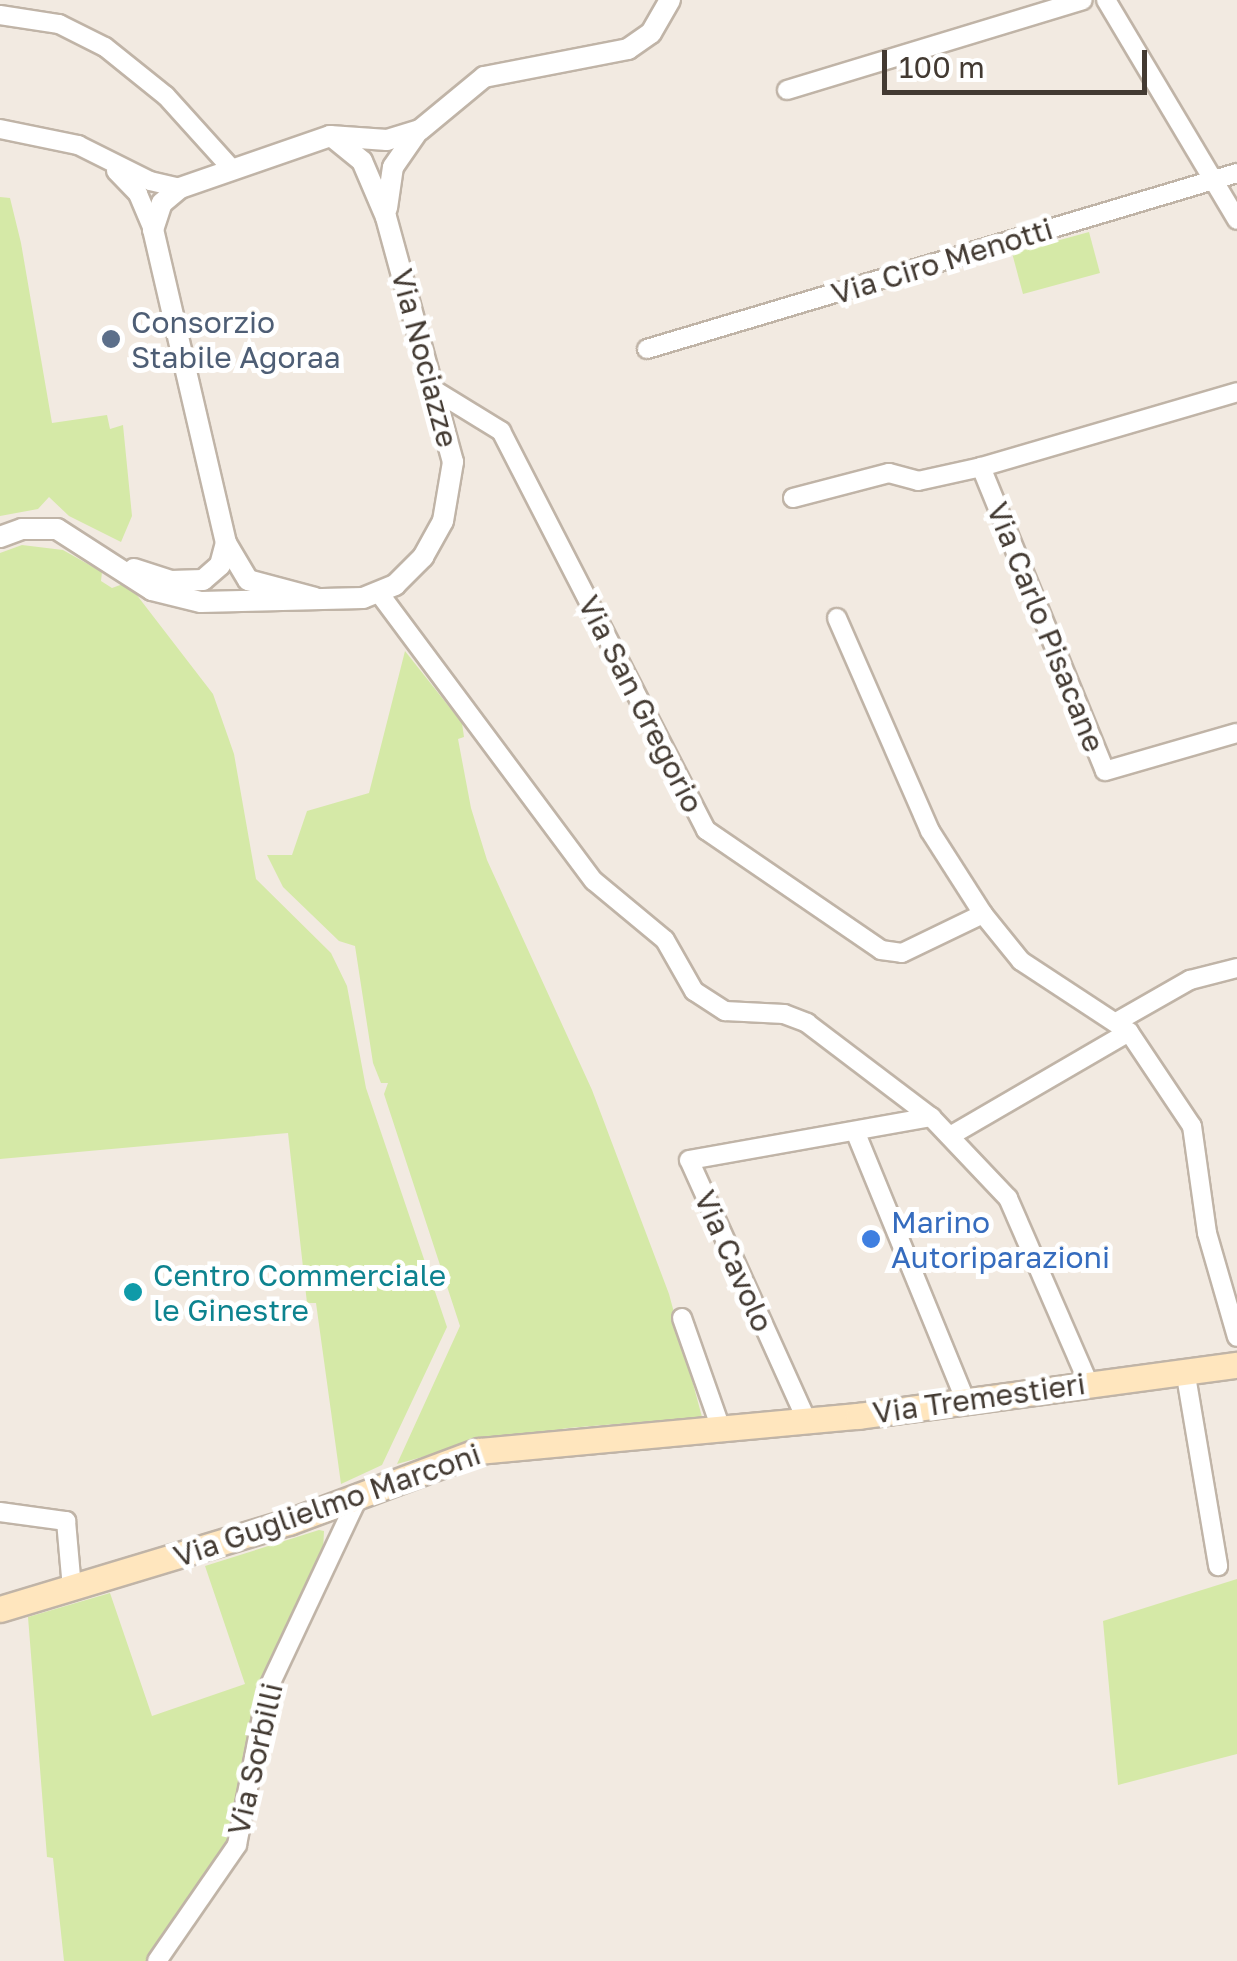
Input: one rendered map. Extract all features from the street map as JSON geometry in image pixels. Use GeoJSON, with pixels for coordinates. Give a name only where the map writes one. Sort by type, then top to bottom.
{"type":"FeatureCollection","features":[{"type":"Feature","properties":{"kind":"main road","name":"Via Tremestieri"},"geometry":{"type":"LineString","coordinates":[[720,1426],[807,1421],[1237,1365]]}},
{"type":"Feature","properties":{"kind":"main road","name":"Via Guglielmo Marconi"},"geometry":{"type":"LineString","coordinates":[[0,1609],[289,1522],[478,1451],[720,1426]]}},
{"type":"Feature","properties":{"kind":"street"},"geometry":{"type":"LineString","coordinates":[[386,217],[393,166],[420,130],[484,76],[641,43],[670,0]]}},
{"type":"Feature","properties":{"kind":"street"},"geometry":{"type":"LineString","coordinates":[[787,90],[1083,0]]}},
{"type":"Feature","properties":{"kind":"street"},"geometry":{"type":"LineString","coordinates":[[1106,0],[1237,220]]}},
{"type":"Feature","properties":{"kind":"street"},"geometry":{"type":"LineString","coordinates":[[0,15],[59,24],[105,47],[166,96],[232,168]]}},
{"type":"Feature","properties":{"kind":"street"},"geometry":{"type":"LineString","coordinates":[[0,129],[52,138],[150,181],[180,188]]}},
{"type":"Feature","properties":{"kind":"street"},"geometry":{"type":"LineString","coordinates":[[154,230],[162,203],[180,188],[232,168],[330,136],[378,139],[420,130]]}},
{"type":"Feature","properties":{"kind":"street","name":"Via Nociazze"},"geometry":{"type":"LineString","coordinates":[[330,136],[362,161],[386,217],[453,462],[443,521],[424,557],[379,593]]}},
{"type":"Feature","properties":{"kind":"street"},"geometry":{"type":"LineString","coordinates":[[96,155],[138,194],[154,230],[226,544],[248,580],[315,598]]}},
{"type":"Feature","properties":{"kind":"street","name":"Via Ciro Menotti"},"geometry":{"type":"LineString","coordinates":[[648,350],[1237,173]]}},
{"type":"Feature","properties":{"kind":"street","name":"Via San Gregorio"},"geometry":{"type":"LineString","coordinates":[[434,390],[501,432],[706,830],[881,950],[902,953],[983,914]]}},
{"type":"Feature","properties":{"kind":"street"},"geometry":{"type":"LineString","coordinates":[[793,498],[889,473],[918,480],[981,466],[1237,392]]}},
{"type":"Feature","properties":{"kind":"street","name":"Via Carlo Pisacane"},"geometry":{"type":"LineString","coordinates":[[981,466],[1105,771],[1237,734]]}},
{"type":"Feature","properties":{"kind":"street"},"geometry":{"type":"LineString","coordinates":[[0,538],[22,529],[57,529],[122,566],[152,590],[180,598],[284,604],[379,593],[594,881],[664,940],[694,990],[724,1011],[784,1014],[807,1022],[931,1117],[1008,1198],[1088,1382]]}},
{"type":"Feature","properties":{"kind":"street"},"geometry":{"type":"LineString","coordinates":[[122,566],[170,581],[203,580],[220,565],[226,544]]}},
{"type":"Feature","properties":{"kind":"street"},"geometry":{"type":"LineString","coordinates":[[837,618],[930,830],[983,914],[1021,962],[1123,1026],[1192,1126],[1207,1232],[1237,1337]]}},
{"type":"Feature","properties":{"kind":"street"},"geometry":{"type":"LineString","coordinates":[[950,1136],[1190,980],[1237,968]]}},
{"type":"Feature","properties":{"kind":"street","name":"Via Cavolo"},"geometry":{"type":"LineString","coordinates":[[807,1421],[689,1160],[931,1117]]}},
{"type":"Feature","properties":{"kind":"street"},"geometry":{"type":"LineString","coordinates":[[854,1130],[965,1400]]}},
{"type":"Feature","properties":{"kind":"street"},"geometry":{"type":"LineString","coordinates":[[682,1318],[720,1426]]}},
{"type":"Feature","properties":{"kind":"street"},"geometry":{"type":"LineString","coordinates":[[1185,1370],[1218,1566]]}},
{"type":"Feature","properties":{"kind":"street","name":"Via Sorbilli"},"geometry":{"type":"LineString","coordinates":[[157,1961],[237,1845],[267,1691],[360,1493]]}},
{"type":"Feature","properties":{"kind":"street"},"geometry":{"type":"LineString","coordinates":[[0,1512],[66,1521],[72,1588]]}},
{"type":"Feature","properties":{"kind":"green space"},"geometry":{"type":"Polygon","coordinates":[[[0,197],[10,198],[21,243],[52,423],[107,415],[110,429],[123,425],[132,516],[121,542],[69,516],[49,497],[38,509],[0,516],[0,197]]]}},
{"type":"Feature","properties":{"kind":"green space"},"geometry":{"type":"Polygon","coordinates":[[[1089,232],[1100,273],[1023,294],[1012,253],[1089,232]]]}},
{"type":"Feature","properties":{"kind":"green space"},"geometry":{"type":"Polygon","coordinates":[[[22,545],[63,550],[102,572],[101,581],[112,588],[123,584],[136,594],[213,694],[234,754],[256,879],[331,953],[347,986],[366,1088],[447,1327],[382,1465],[341,1484],[316,1303],[307,1303],[288,1133],[0,1159],[0,553],[22,545]]]}},
{"type":"Feature","properties":{"kind":"green space"},"geometry":{"type":"Polygon","coordinates":[[[405,651],[462,723],[464,737],[458,739],[471,808],[487,860],[592,1090],[669,1294],[702,1417],[568,1428],[473,1443],[397,1464],[460,1326],[384,1094],[388,1083],[381,1083],[373,1063],[355,946],[339,941],[283,887],[267,855],[292,855],[307,811],[369,793],[405,651]]]}},
{"type":"Feature","properties":{"kind":"green space"},"geometry":{"type":"Polygon","coordinates":[[[324,1531],[323,1551],[275,1656],[233,1840],[149,1961],[64,1961],[53,1858],[47,1857],[28,1617],[110,1593],[152,1716],[245,1684],[205,1566],[324,1531]]]}},
{"type":"Feature","properties":{"kind":"green space"},"geometry":{"type":"Polygon","coordinates":[[[1237,1579],[1237,1754],[1118,1785],[1103,1621],[1237,1579]]]}},
{"type":"Feature","properties":{"kind":"place","name":"Consorzio Stabile Agoraa"},"geometry":{"type":"Point","coordinates":[111,339]}},
{"type":"Feature","properties":{"kind":"place","name":"Marino Autoriparazioni"},"geometry":{"type":"Point","coordinates":[871,1239]}},
{"type":"Feature","properties":{"kind":"place","name":"Centro Commerciale le Ginestre"},"geometry":{"type":"Point","coordinates":[133,1292]}}]}
